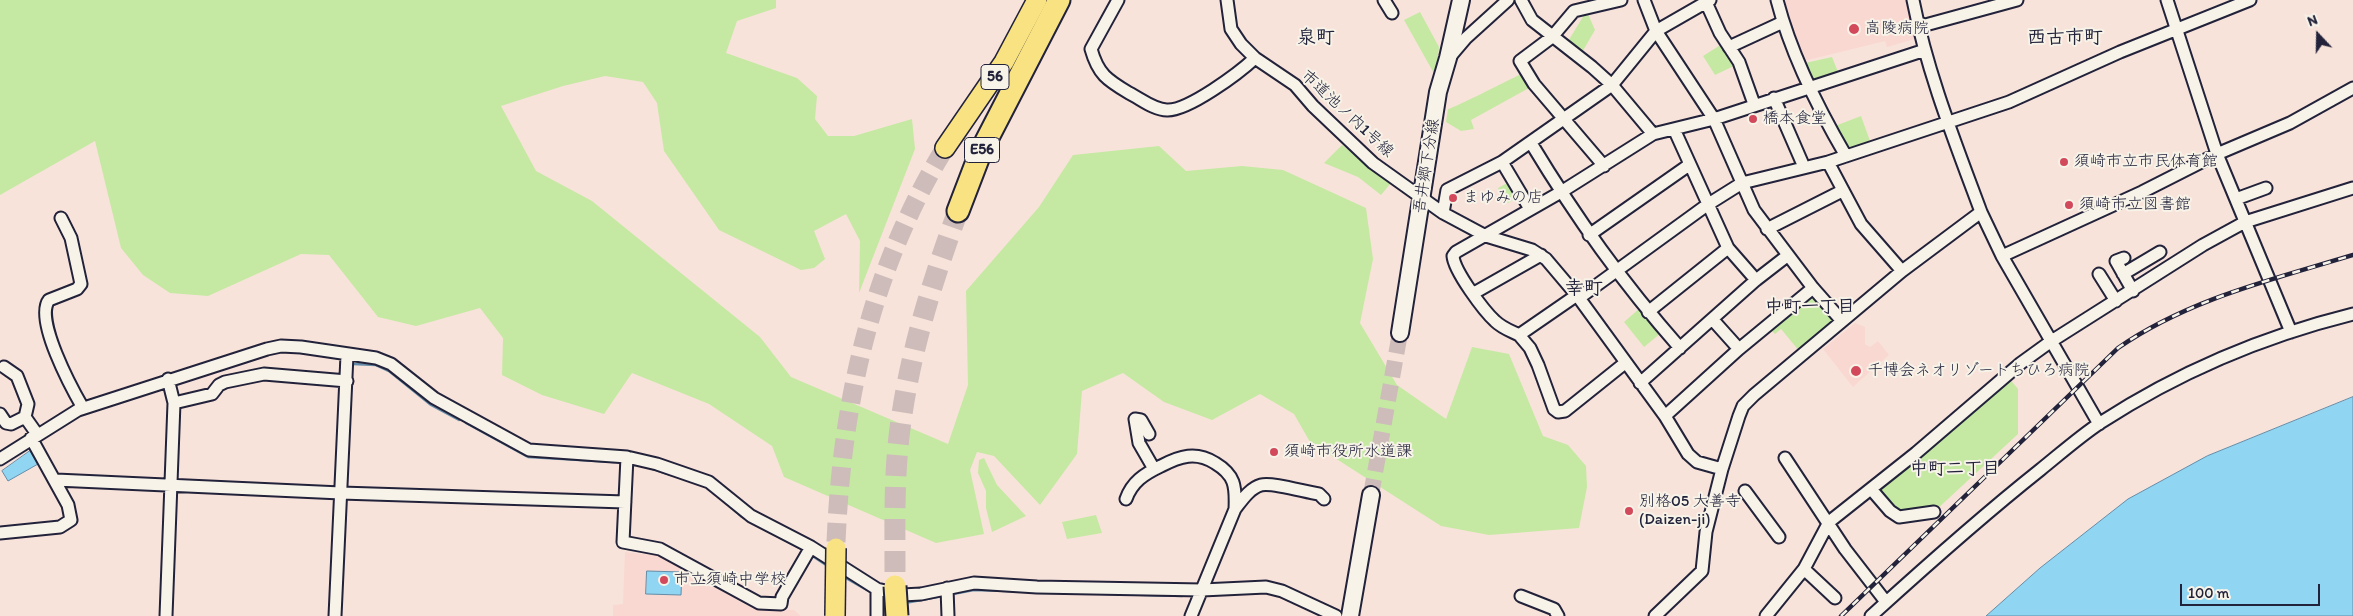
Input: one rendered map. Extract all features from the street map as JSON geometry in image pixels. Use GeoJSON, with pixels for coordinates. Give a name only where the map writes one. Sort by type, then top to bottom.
{"type":"FeatureCollection","features":[{"type":"Feature","properties":{"kind":"highway","name":"56"},"geometry":{"type":"LineString","coordinates":[[944,148],[1004,62],[1037,0]]}},
{"type":"Feature","properties":{"kind":"highway","name":"E56"},"geometry":{"type":"LineString","coordinates":[[958,211],[981,151],[1058,0]]}},
{"type":"Feature","properties":{"kind":"highway"},"geometry":{"type":"LineString","coordinates":[[835,616],[836,545]]}},
{"type":"Feature","properties":{"kind":"highway"},"geometry":{"type":"LineString","coordinates":[[889,582],[897,616]]}},
{"type":"Feature","properties":{"kind":"main road","name":"吾井郷下分線"},"geometry":{"type":"LineString","coordinates":[[1400,333],[1438,92],[1461,0]]}},
{"type":"Feature","properties":{"kind":"main road"},"geometry":{"type":"LineString","coordinates":[[1350,616],[1371,495]]}},
{"type":"Feature","properties":{"kind":"street"},"geometry":{"type":"LineString","coordinates":[[1118,0],[1091,49],[1107,80],[1154,107],[1167,110],[1184,106],[1230,78],[1255,58]]}},
{"type":"Feature","properties":{"kind":"street","name":"市道池ノ内1号線"},"geometry":{"type":"LineString","coordinates":[[1227,0],[1228,16],[1234,34],[1255,58],[1295,86],[1313,106],[1373,163],[1422,200],[1443,213],[1486,236],[1541,254]]}},
{"type":"Feature","properties":{"kind":"street"},"geometry":{"type":"LineString","coordinates":[[1384,0],[1392,13]]}},
{"type":"Feature","properties":{"kind":"street"},"geometry":{"type":"LineString","coordinates":[[1448,58],[1466,38],[1508,0]]}},
{"type":"Feature","properties":{"kind":"street"},"geometry":{"type":"LineString","coordinates":[[1520,0],[1532,20],[1612,85],[1653,134]]}},
{"type":"Feature","properties":{"kind":"street"},"geometry":{"type":"LineString","coordinates":[[1604,166],[1534,84],[1520,61],[1552,37],[1574,11],[1621,0]]}},
{"type":"Feature","properties":{"kind":"street"},"geometry":{"type":"LineString","coordinates":[[1644,0],[1656,31],[1714,119],[1754,210],[1813,288],[1842,321]]}},
{"type":"Feature","properties":{"kind":"street"},"geometry":{"type":"LineString","coordinates":[[1777,0],[1783,22],[1811,87],[1846,156]]}},
{"type":"Feature","properties":{"kind":"street"},"geometry":{"type":"LineString","coordinates":[[1914,0],[1918,27],[1948,124],[1980,212],[2050,342],[2099,424]]}},
{"type":"Feature","properties":{"kind":"street"},"geometry":{"type":"LineString","coordinates":[[1918,27],[2017,0]]}},
{"type":"Feature","properties":{"kind":"street"},"geometry":{"type":"LineString","coordinates":[[2167,0],[2217,154],[2291,332]]}},
{"type":"Feature","properties":{"kind":"street"},"geometry":{"type":"LineString","coordinates":[[1519,335],[1616,272],[1707,205],[1742,182],[1828,162],[2010,102],[2120,52],[2250,0]]}},
{"type":"Feature","properties":{"kind":"street"},"geometry":{"type":"LineString","coordinates":[[1443,213],[1447,190],[1502,162],[1612,85],[1656,31],[1707,1],[1712,19],[1739,62],[1754,104]]}},
{"type":"Feature","properties":{"kind":"street"},"geometry":{"type":"LineString","coordinates":[[1729,47],[1783,22]]}},
{"type":"Feature","properties":{"kind":"street"},"geometry":{"type":"LineString","coordinates":[[1625,363],[1564,411],[1558,412],[1554,409],[1548,397],[1530,348],[1519,335],[1496,322],[1458,270],[1453,256],[1456,252],[1604,166],[1653,134],[1714,119],[1754,104],[1925,50]]}},
{"type":"Feature","properties":{"kind":"street"},"geometry":{"type":"LineString","coordinates":[[2002,256],[2142,192],[2217,154],[2290,123],[2353,88]]}},
{"type":"Feature","properties":{"kind":"street"},"geometry":{"type":"LineString","coordinates":[[1774,98],[1804,167]]}},
{"type":"Feature","properties":{"kind":"street"},"geometry":{"type":"LineString","coordinates":[[1674,129],[1728,248],[1756,280]]}},
{"type":"Feature","properties":{"kind":"street"},"geometry":{"type":"LineString","coordinates":[[1531,143],[1560,192],[1589,235],[1648,312],[1680,348]]}},
{"type":"Feature","properties":{"kind":"street"},"geometry":{"type":"LineString","coordinates":[[1502,162],[1530,209]]}},
{"type":"Feature","properties":{"kind":"street"},"geometry":{"type":"LineString","coordinates":[[1828,162],[1861,224],[1902,271]]}},
{"type":"Feature","properties":{"kind":"street"},"geometry":{"type":"LineString","coordinates":[[1589,235],[1689,165]]}},
{"type":"Feature","properties":{"kind":"street"},"geometry":{"type":"LineString","coordinates":[[2236,200],[2266,188]]}},
{"type":"Feature","properties":{"kind":"street"},"geometry":{"type":"LineString","coordinates":[[1766,616],[1804,569],[1829,522],[2021,363],[2050,342],[2188,255],[2245,222],[2353,188]]}},
{"type":"Feature","properties":{"kind":"street"},"geometry":{"type":"LineString","coordinates":[[1767,228],[1842,191]]}},
{"type":"Feature","properties":{"kind":"street"},"geometry":{"type":"LineString","coordinates":[[1655,616],[1700,575],[1706,532],[1722,469],[1743,406],[1902,271],[1980,212]]}},
{"type":"Feature","properties":{"kind":"street"},"geometry":{"type":"LineString","coordinates":[[61,218],[70,238],[81,284],[76,289],[49,300],[45,313],[61,368],[83,408]]}},
{"type":"Feature","properties":{"kind":"street"},"geometry":{"type":"LineString","coordinates":[[1648,312],[1728,248]]}},
{"type":"Feature","properties":{"kind":"street"},"geometry":{"type":"LineString","coordinates":[[2123,274],[2160,252]]}},
{"type":"Feature","properties":{"kind":"street"},"geometry":{"type":"LineString","coordinates":[[1474,293],[1541,254],[1578,297],[1665,416],[1693,458],[1697,462],[1722,469]]}},
{"type":"Feature","properties":{"kind":"street"},"geometry":{"type":"LineString","coordinates":[[1640,383],[1756,280],[1788,256]]}},
{"type":"Feature","properties":{"kind":"street"},"geometry":{"type":"LineString","coordinates":[[2124,258],[2116,262],[2133,291]]}},
{"type":"Feature","properties":{"kind":"street"},"geometry":{"type":"LineString","coordinates":[[2099,274],[2116,301]]}},
{"type":"Feature","properties":{"kind":"street"},"geometry":{"type":"LineString","coordinates":[[1665,416],[1739,349],[1813,288]]}},
{"type":"Feature","properties":{"kind":"street"},"geometry":{"type":"LineString","coordinates":[[1871,616],[1997,504],[2099,424],[2136,401],[2234,352],[2291,332],[2353,314]]}},
{"type":"Feature","properties":{"kind":"street"},"geometry":{"type":"LineString","coordinates":[[1713,320],[1739,349]]}},
{"type":"Feature","properties":{"kind":"street"},"geometry":{"type":"LineString","coordinates":[[0,459],[34,436],[83,408],[168,379],[281,346],[376,358],[391,364],[434,398],[529,450],[627,457],[657,464],[709,482],[750,516],[811,547],[889,582],[902,595],[974,583],[1037,587],[1202,590],[1261,587],[1274,588],[1336,616]]}},
{"type":"Feature","properties":{"kind":"street"},"geometry":{"type":"LineString","coordinates":[[336,616],[347,355]]}},
{"type":"Feature","properties":{"kind":"street"},"geometry":{"type":"LineString","coordinates":[[0,533],[60,527],[71,520],[68,505],[25,417],[28,404],[17,376],[4,367]]}},
{"type":"Feature","properties":{"kind":"street"},"geometry":{"type":"LineString","coordinates":[[174,403],[212,394],[219,385],[225,382],[264,374],[347,381]]}},
{"type":"Feature","properties":{"kind":"street"},"geometry":{"type":"LineString","coordinates":[[166,616],[174,403],[168,379]]}},
{"type":"Feature","properties":{"kind":"street"},"geometry":{"type":"LineString","coordinates":[[0,414],[6,423],[11,424],[25,417]]}},
{"type":"Feature","properties":{"kind":"street"},"geometry":{"type":"LineString","coordinates":[[1149,434],[1140,420],[1135,420],[1139,443],[1154,469]]}},
{"type":"Feature","properties":{"kind":"street"},"geometry":{"type":"LineString","coordinates":[[1126,499],[1132,485],[1154,469],[1186,456],[1200,455],[1229,473],[1235,490],[1235,509]]}},
{"type":"Feature","properties":{"kind":"street"},"geometry":{"type":"LineString","coordinates":[[627,457],[623,542],[660,549],[759,603],[781,604],[782,597],[811,547]]}},
{"type":"Feature","properties":{"kind":"street"},"geometry":{"type":"LineString","coordinates":[[1786,458],[1845,549],[1886,602]]}},
{"type":"Feature","properties":{"kind":"street"},"geometry":{"type":"LineString","coordinates":[[56,480],[341,493],[625,502]]}},
{"type":"Feature","properties":{"kind":"street"},"geometry":{"type":"LineString","coordinates":[[1191,616],[1235,509],[1244,497],[1261,485],[1318,494],[1324,499]]}},
{"type":"Feature","properties":{"kind":"street"},"geometry":{"type":"LineString","coordinates":[[1871,488],[1899,517],[1934,512]]}},
{"type":"Feature","properties":{"kind":"street"},"geometry":{"type":"LineString","coordinates":[[1745,491],[1779,537]]}},
{"type":"Feature","properties":{"kind":"street"},"geometry":{"type":"LineString","coordinates":[[1804,569],[1835,598]]}},
{"type":"Feature","properties":{"kind":"street"},"geometry":{"type":"LineString","coordinates":[[877,616],[889,582]]}},
{"type":"Feature","properties":{"kind":"street"},"geometry":{"type":"LineString","coordinates":[[947,588],[948,616]]}},
{"type":"Feature","properties":{"kind":"street"},"geometry":{"type":"LineString","coordinates":[[1521,596],[1554,609],[1558,616]]}},
{"type":"Feature","properties":{"kind":"shaded area","name":"高陵病院"},"geometry":{"type":"Polygon","coordinates":[[[1783,0],[1908,0],[1918,38],[1887,47],[1885,41],[1804,61],[1788,21],[1783,0]]]}},
{"type":"Feature","properties":{"kind":"shaded area","name":"千博会ネオリゾートちひろ病院"},"geometry":{"type":"Polygon","coordinates":[[[1855,323],[1865,327],[1865,344],[1870,347],[1878,341],[1889,355],[1853,387],[1823,349],[1855,323]]]}},
{"type":"Feature","properties":{"kind":"shaded area","name":"市立須崎中学校"},"geometry":{"type":"Polygon","coordinates":[[[625,552],[661,556],[753,609],[794,610],[801,616],[613,616],[613,605],[623,604],[625,552]]]}},
{"type":"Feature","properties":{"kind":"green space"},"geometry":{"type":"Polygon","coordinates":[[[0,0],[776,0],[776,8],[737,21],[726,53],[797,78],[817,96],[815,119],[828,136],[854,136],[912,119],[915,149],[859,293],[860,241],[846,214],[814,231],[825,259],[814,268],[801,270],[719,230],[664,151],[657,103],[643,82],[605,76],[563,86],[501,106],[536,171],[592,201],[760,337],[791,377],[948,444],[968,385],[966,291],[1039,207],[1073,155],[1159,146],[1186,171],[1242,166],[1283,170],[1366,208],[1373,259],[1360,323],[1397,385],[1446,419],[1472,347],[1509,354],[1543,436],[1568,445],[1586,466],[1587,487],[1579,528],[1489,535],[1441,526],[1310,442],[1294,414],[1260,394],[1212,420],[1164,402],[1123,373],[1082,391],[1077,454],[1040,505],[994,456],[977,452],[970,470],[984,534],[936,543],[784,477],[772,446],[709,404],[632,373],[604,414],[542,395],[502,375],[503,338],[480,308],[416,326],[378,317],[329,255],[301,254],[208,296],[170,293],[143,275],[121,248],[95,141],[0,195],[0,0]]]}},
{"type":"Feature","properties":{"kind":"green space"},"geometry":{"type":"Polygon","coordinates":[[[1420,12],[1439,47],[1436,77],[1404,20],[1420,12]]]}},
{"type":"Feature","properties":{"kind":"green space"},"geometry":{"type":"Polygon","coordinates":[[[1588,14],[1595,30],[1581,54],[1567,43],[1584,15],[1588,14]]]}},
{"type":"Feature","properties":{"kind":"green space"},"geometry":{"type":"Polygon","coordinates":[[[1722,44],[1736,65],[1715,75],[1703,56],[1722,44]]]}},
{"type":"Feature","properties":{"kind":"green space"},"geometry":{"type":"Polygon","coordinates":[[[1832,57],[1838,72],[1813,81],[1805,63],[1832,57]]]}},
{"type":"Feature","properties":{"kind":"green space"},"geometry":{"type":"Polygon","coordinates":[[[1521,74],[1529,88],[1471,120],[1474,129],[1461,131],[1446,122],[1448,109],[1521,74]]]}},
{"type":"Feature","properties":{"kind":"green space"},"geometry":{"type":"Polygon","coordinates":[[[1861,116],[1870,141],[1848,150],[1835,126],[1861,116]]]}},
{"type":"Feature","properties":{"kind":"green space"},"geometry":{"type":"Polygon","coordinates":[[[1342,145],[1391,183],[1381,195],[1358,177],[1324,163],[1342,145]]]}},
{"type":"Feature","properties":{"kind":"green space"},"geometry":{"type":"Polygon","coordinates":[[[1509,182],[1518,197],[1508,203],[1505,196],[1501,197],[1498,188],[1509,182]]]}},
{"type":"Feature","properties":{"kind":"green space"},"geometry":{"type":"Polygon","coordinates":[[[1810,294],[1835,322],[1800,352],[1781,329],[1775,334],[1770,329],[1810,294]]]}},
{"type":"Feature","properties":{"kind":"green space"},"geometry":{"type":"Polygon","coordinates":[[[1640,308],[1661,333],[1644,347],[1624,322],[1640,308]]]}},
{"type":"Feature","properties":{"kind":"green space"},"geometry":{"type":"Polygon","coordinates":[[[2008,377],[2018,389],[2018,434],[1935,511],[1933,505],[1902,513],[1879,488],[2008,377]]]}},
{"type":"Feature","properties":{"kind":"green space"},"geometry":{"type":"Polygon","coordinates":[[[984,458],[997,485],[1026,516],[992,532],[986,508],[986,491],[978,473],[979,460],[984,458]]]}},
{"type":"Feature","properties":{"kind":"green space"},"geometry":{"type":"Polygon","coordinates":[[[1096,515],[1102,533],[1067,539],[1062,522],[1096,515]]]}},
{"type":"Feature","properties":{"kind":"water"},"geometry":{"type":"Polygon","coordinates":[[[2353,397],[2353,616],[1986,616],[2040,568],[2128,499],[2207,456],[2353,397]]]}},
{"type":"Feature","properties":{"kind":"water"},"geometry":{"type":"Polygon","coordinates":[[[30,451],[38,464],[8,481],[2,471],[30,451]]]}},
{"type":"Feature","properties":{"kind":"water"},"geometry":{"type":"Polygon","coordinates":[[[647,571],[682,572],[681,595],[646,594],[647,571]]]}},
{"type":"Feature","properties":{"kind":"waterway"},"geometry":{"type":"LineString","coordinates":[[353,364],[376,365],[389,371],[431,405],[459,420]]}},
{"type":"Feature","properties":{"kind":"waterway"},"geometry":{"type":"LineString","coordinates":[[466,423],[528,457],[614,462]]}},
{"type":"Feature","properties":{"kind":"waterway"},"geometry":{"type":"LineString","coordinates":[[650,468],[671,475]]}},
{"type":"Feature","properties":{"kind":"waterway"},"geometry":{"type":"LineString","coordinates":[[724,501],[742,517],[803,550]]}},
{"type":"Feature","properties":{"kind":"waterway"},"geometry":{"type":"LineString","coordinates":[[811,555],[829,567]]}},
{"type":"Feature","properties":{"kind":"waterway"},"geometry":{"type":"LineString","coordinates":[[844,577],[872,593]]}},
{"type":"Feature","properties":{"kind":"waterway"},"geometry":{"type":"LineString","coordinates":[[953,594],[974,590],[1182,596]]}},
{"type":"Feature","properties":{"kind":"waterway"},"geometry":{"type":"LineString","coordinates":[[905,603],[943,596]]}},
{"type":"Feature","properties":{"kind":"waterway"},"geometry":{"type":"LineString","coordinates":[[1331,608],[1343,613]]}},
{"type":"Feature","properties":{"kind":"tunnel"},"geometry":{"type":"LineString","coordinates":[[836,542],[845,438],[865,338],[880,289],[898,241],[919,194],[945,148]]}},
{"type":"Feature","properties":{"kind":"tunnel"},"geometry":{"type":"LineString","coordinates":[[895,572],[898,446],[907,386],[920,327],[958,211]]}},
{"type":"Feature","properties":{"kind":"tunnel"},"geometry":{"type":"LineString","coordinates":[[1371,495],[1400,333]]}},
{"type":"Feature","properties":{"kind":"railway"},"geometry":{"type":"LineString","coordinates":[[1841,616],[2118,348],[2173,316],[2231,292],[2353,255]]}},
{"type":"Feature","properties":{"kind":"place","name":"高陵病院"},"geometry":{"type":"Point","coordinates":[1854,29]}},
{"type":"Feature","properties":{"kind":"place","name":"橋本食堂"},"geometry":{"type":"Point","coordinates":[1753,119]}},
{"type":"Feature","properties":{"kind":"place","name":"須崎市立市民体育館"},"geometry":{"type":"Point","coordinates":[2064,162]}},
{"type":"Feature","properties":{"kind":"place","name":"まゆみの店"},"geometry":{"type":"Point","coordinates":[1453,198]}},
{"type":"Feature","properties":{"kind":"place","name":"須崎市立図書館"},"geometry":{"type":"Point","coordinates":[2069,205]}},
{"type":"Feature","properties":{"kind":"place","name":"千博会ネオリゾートちひろ病院"},"geometry":{"type":"Point","coordinates":[1856,371]}},
{"type":"Feature","properties":{"kind":"place","name":"須崎市役所水道課"},"geometry":{"type":"Point","coordinates":[1274,452]}},
{"type":"Feature","properties":{"kind":"place","name":"別格05 大善寺 (Daizen-ji)"},"geometry":{"type":"Point","coordinates":[1629,511]}},
{"type":"Feature","properties":{"kind":"place","name":"市立須崎中学校"},"geometry":{"type":"Point","coordinates":[664,580]}},
{"type":"Feature","properties":{"kind":"district","name":"泉町"},"geometry":{"type":"Point","coordinates":[1316,38]}},
{"type":"Feature","properties":{"kind":"district","name":"西古市町"},"geometry":{"type":"Point","coordinates":[2065,38]}},
{"type":"Feature","properties":{"kind":"district","name":"幸町"},"geometry":{"type":"Point","coordinates":[1584,289]}},
{"type":"Feature","properties":{"kind":"district","name":"中町一丁目"},"geometry":{"type":"Point","coordinates":[1810,307]}},
{"type":"Feature","properties":{"kind":"district","name":"中町二丁目"},"geometry":{"type":"Point","coordinates":[1955,469]}}]}
